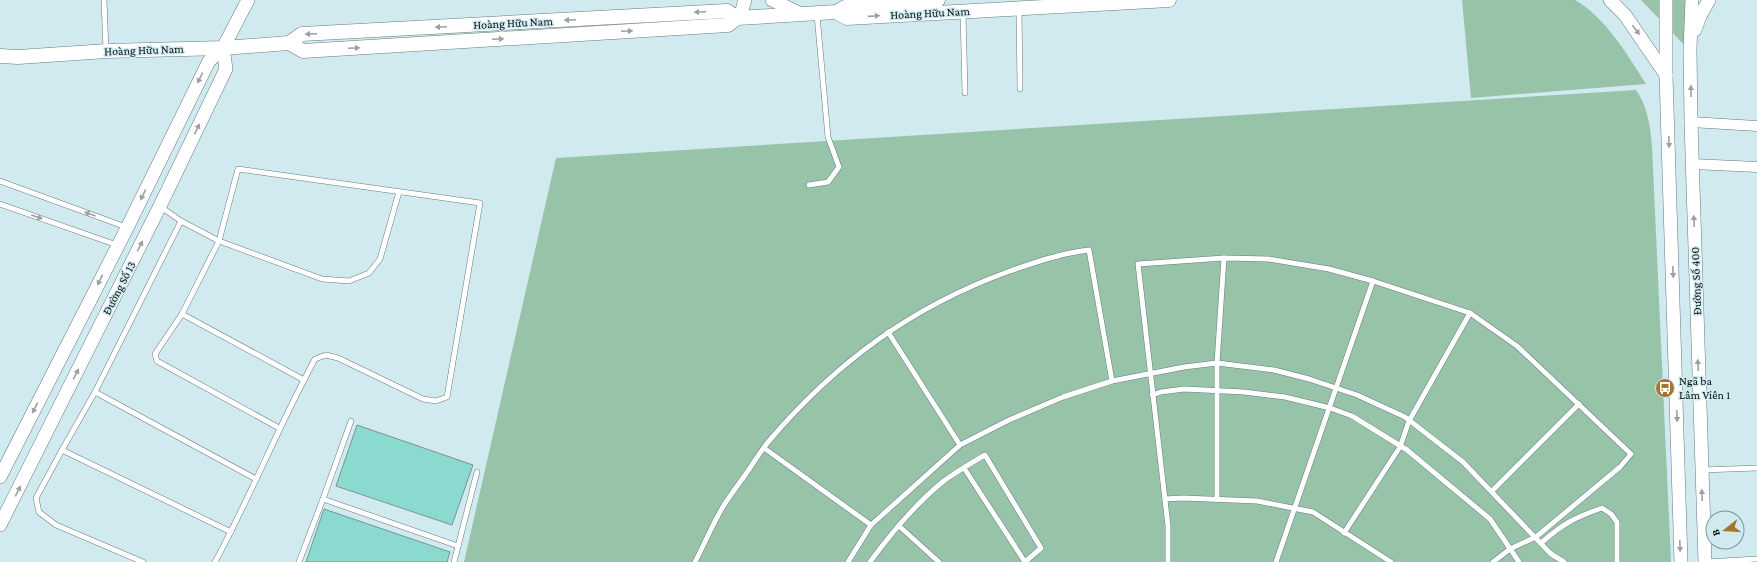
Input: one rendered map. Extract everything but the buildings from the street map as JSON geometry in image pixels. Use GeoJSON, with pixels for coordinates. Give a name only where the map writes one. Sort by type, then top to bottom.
{"type":"FeatureCollection","features":[{"type":"Feature","properties":{"kind":"main road","name":"Hoàng Hữu Nam"},"geometry":{"type":"LineString","coordinates":[[0,56],[18,57],[106,51],[223,48],[289,43],[303,51],[728,25],[737,18],[836,12],[845,7],[938,0]]}},
{"type":"Feature","properties":{"kind":"main road","name":"Hoàng Hữu Nam"},"geometry":{"type":"LineString","coordinates":[[836,12],[847,18],[1169,0]]}},
{"type":"Feature","properties":{"kind":"street","name":"Đường Số 13"},"geometry":{"type":"LineString","coordinates":[[0,477],[127,228],[209,61],[223,48],[248,0]]}},
{"type":"Feature","properties":{"kind":"street"},"geometry":{"type":"LineString","coordinates":[[737,18],[742,10],[744,0]]}},
{"type":"Feature","properties":{"kind":"street"},"geometry":{"type":"LineString","coordinates":[[772,0],[801,14]]}},
{"type":"Feature","properties":{"kind":"street"},"geometry":{"type":"LineString","coordinates":[[1610,0],[1625,15],[1666,75]]}},
{"type":"Feature","properties":{"kind":"street","name":"Đường Số 400"},"geometry":{"type":"LineString","coordinates":[[1666,0],[1666,75],[1670,164],[1681,562]]}},
{"type":"Feature","properties":{"kind":"street","name":"Đường Số 400"},"geometry":{"type":"LineString","coordinates":[[1692,0],[1690,50],[1691,122],[1705,562]]}},
{"type":"Feature","properties":{"kind":"street"},"geometry":{"type":"LineString","coordinates":[[1690,50],[1700,16],[1709,0]]}},
{"type":"Feature","properties":{"kind":"street","name":"Đường Số 13"},"geometry":{"type":"LineString","coordinates":[[0,525],[160,206],[226,69],[223,48]]}},
{"type":"Feature","properties":{"kind":"street"},"geometry":{"type":"LineString","coordinates":[[1691,122],[1757,126]]}},
{"type":"Feature","properties":{"kind":"street"},"geometry":{"type":"LineString","coordinates":[[1670,164],[1757,167]]}},
{"type":"Feature","properties":{"kind":"street"},"geometry":{"type":"LineString","coordinates":[[15,446],[35,456]]}},
{"type":"Feature","properties":{"kind":"lane"},"geometry":{"type":"LineString","coordinates":[[104,0],[106,51]]}},
{"type":"Feature","properties":{"kind":"lane"},"geometry":{"type":"LineString","coordinates":[[1019,9],[1020,88]]}},
{"type":"Feature","properties":{"kind":"lane"},"geometry":{"type":"LineString","coordinates":[[963,11],[965,93]]}},
{"type":"Feature","properties":{"kind":"lane"},"geometry":{"type":"LineString","coordinates":[[809,185],[828,182],[839,167],[828,137],[817,13]]}},
{"type":"Feature","properties":{"kind":"lane"},"geometry":{"type":"LineString","coordinates":[[215,562],[231,532],[279,428],[315,359],[326,354],[338,358],[424,399],[436,401],[447,397],[480,203],[238,169],[220,241],[182,314],[155,354],[157,361],[279,428]]}},
{"type":"Feature","properties":{"kind":"lane"},"geometry":{"type":"LineString","coordinates":[[0,181],[127,228]]}},
{"type":"Feature","properties":{"kind":"lane"},"geometry":{"type":"LineString","coordinates":[[160,206],[181,221],[220,241],[322,279],[348,281],[369,273],[380,259],[398,192]]}},
{"type":"Feature","properties":{"kind":"lane"},"geometry":{"type":"LineString","coordinates":[[0,204],[117,245]]}},
{"type":"Feature","properties":{"kind":"lane"},"geometry":{"type":"LineString","coordinates":[[143,562],[56,525],[39,512],[36,498],[95,392],[181,221]]}},
{"type":"Feature","properties":{"kind":"lane"},"geometry":{"type":"LineString","coordinates":[[695,562],[724,506],[764,448],[817,391],[858,354],[888,332],[931,306],[982,281],[1027,265],[1076,251],[1089,250],[1112,381]]}},
{"type":"Feature","properties":{"kind":"lane"},"geometry":{"type":"LineString","coordinates":[[1217,499],[1216,390],[1224,258]]}},
{"type":"Feature","properties":{"kind":"lane"},"geometry":{"type":"LineString","coordinates":[[1168,562],[1168,526],[1138,264],[1224,258],[1268,259],[1329,268],[1470,313],[1517,346],[1631,454],[1620,467],[1536,536],[1510,549],[1493,562]]}},
{"type":"Feature","properties":{"kind":"lane"},"geometry":{"type":"LineString","coordinates":[[1276,562],[1373,281]]}},
{"type":"Feature","properties":{"kind":"lane"},"geometry":{"type":"LineString","coordinates":[[1344,533],[1400,447],[1409,421],[1470,313]]}},
{"type":"Feature","properties":{"kind":"lane"},"geometry":{"type":"LineString","coordinates":[[182,314],[304,380]]}},
{"type":"Feature","properties":{"kind":"lane"},"geometry":{"type":"LineString","coordinates":[[888,332],[960,445]]}},
{"type":"Feature","properties":{"kind":"lane"},"geometry":{"type":"LineString","coordinates":[[848,562],[871,525],[960,445],[1009,420],[1063,397],[1112,381],[1184,366],[1217,363],[1274,370],[1357,394],[1409,421],[1463,462],[1536,536],[1551,554],[1564,562]]}},
{"type":"Feature","properties":{"kind":"lane"},"geometry":{"type":"LineString","coordinates":[[1152,395],[1161,392],[1184,389],[1216,390],[1285,397],[1330,408],[1352,416],[1407,450],[1490,519],[1519,562]]}},
{"type":"Feature","properties":{"kind":"lane"},"geometry":{"type":"LineString","coordinates":[[95,392],[256,479]]}},
{"type":"Feature","properties":{"kind":"lane"},"geometry":{"type":"LineString","coordinates":[[1492,491],[1579,404]]}},
{"type":"Feature","properties":{"kind":"lane"},"geometry":{"type":"LineString","coordinates":[[299,562],[350,421]]}},
{"type":"Feature","properties":{"kind":"lane"},"geometry":{"type":"LineString","coordinates":[[764,448],[871,525]]}},
{"type":"Feature","properties":{"kind":"lane"},"geometry":{"type":"LineString","coordinates":[[62,450],[231,532]]}},
{"type":"Feature","properties":{"kind":"lane"},"geometry":{"type":"LineString","coordinates":[[870,562],[899,526],[945,480],[984,455],[1041,548],[1025,562],[964,468]]}},
{"type":"Feature","properties":{"kind":"lane"},"geometry":{"type":"LineString","coordinates":[[1701,470],[1757,468]]}},
{"type":"Feature","properties":{"kind":"lane"},"geometry":{"type":"LineString","coordinates":[[454,562],[477,472]]}},
{"type":"Feature","properties":{"kind":"lane"},"geometry":{"type":"LineString","coordinates":[[1165,499],[1183,498],[1257,501],[1313,512],[1390,562]]}},
{"type":"Feature","properties":{"kind":"lane"},"geometry":{"type":"LineString","coordinates":[[323,499],[458,546]]}},
{"type":"Feature","properties":{"kind":"lane"},"geometry":{"type":"LineString","coordinates":[[1541,542],[1576,517],[1602,508],[1611,514],[1617,522],[1617,562]]}},
{"type":"Feature","properties":{"kind":"lane"},"geometry":{"type":"LineString","coordinates":[[899,526],[939,562]]}},
{"type":"Feature","properties":{"kind":"lane"},"geometry":{"type":"LineString","coordinates":[[1705,562],[1757,559]]}},
{"type":"Feature","properties":{"kind":"green space"},"geometry":{"type":"Polygon","coordinates":[[[1462,0],[1575,0],[1596,16],[1606,27],[1623,49],[1646,84],[1471,98],[1462,0]]]}},
{"type":"Feature","properties":{"kind":"green space"},"geometry":{"type":"Polygon","coordinates":[[[1641,0],[1690,0],[1690,51],[1641,0]]]}},
{"type":"Feature","properties":{"kind":"green space"},"geometry":{"type":"Polygon","coordinates":[[[1636,90],[1646,110],[1652,146],[1671,562],[464,562],[556,158],[1636,90]]]}},
{"type":"Feature","properties":{"kind":"place","name":"Ngã ba Lâm Viên 1"},"geometry":{"type":"Point","coordinates":[1665,388]}}]}
